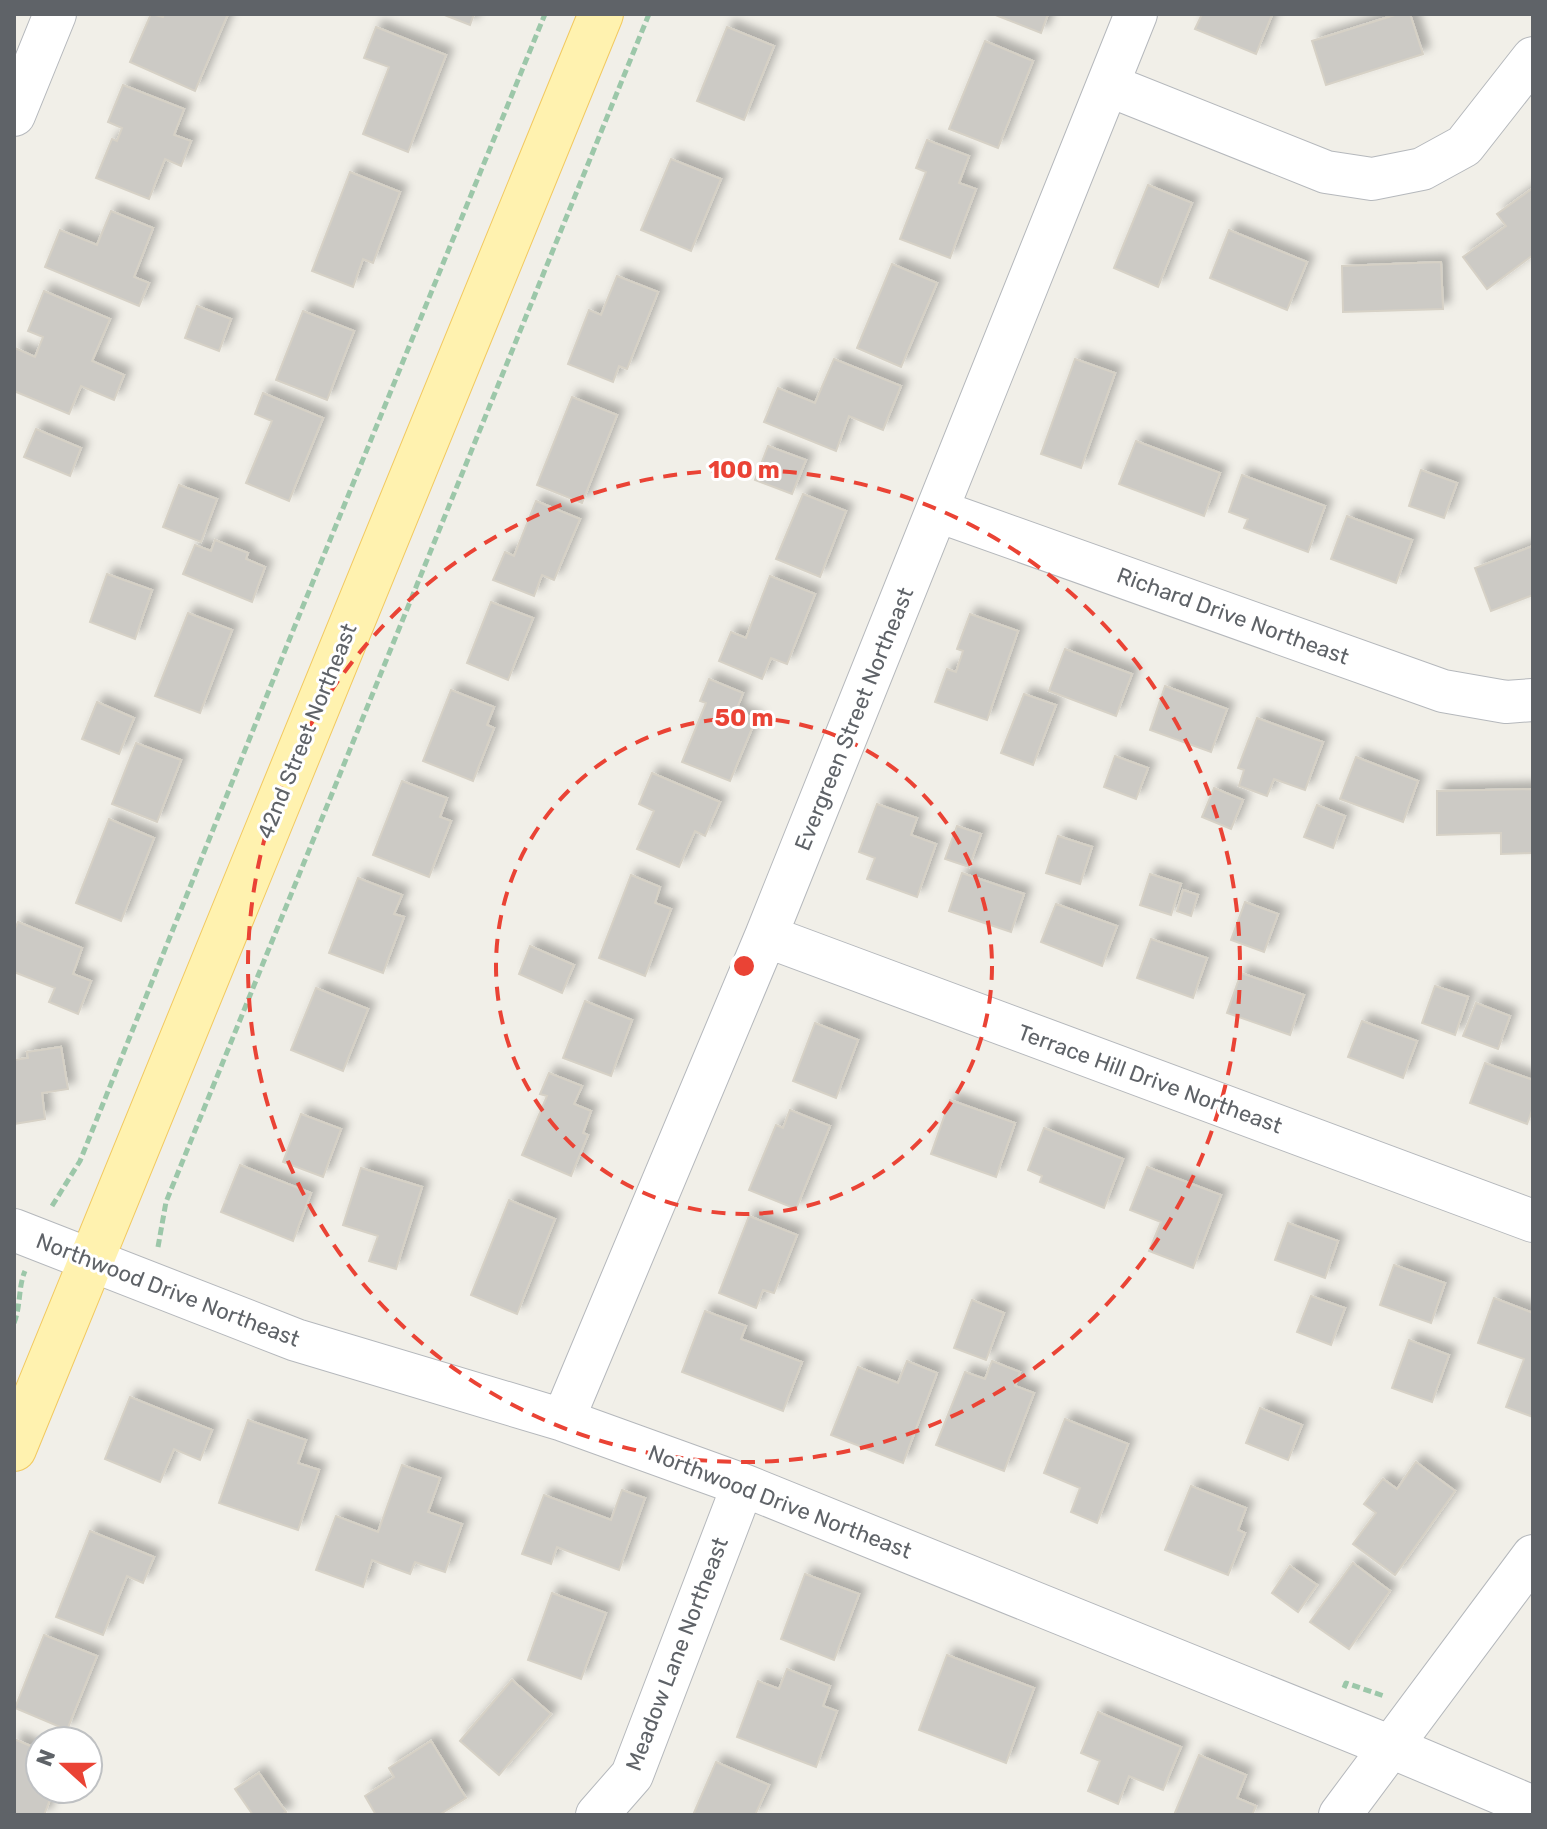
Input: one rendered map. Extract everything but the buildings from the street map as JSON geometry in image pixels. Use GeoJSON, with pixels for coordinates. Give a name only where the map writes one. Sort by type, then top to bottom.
{"type":"FeatureCollection","features":[{"type":"Feature","properties":{"kind":"main road","name":"42nd Street Northeast"},"geometry":{"type":"LineString","coordinates":[[14,1449],[601,14]]}},
{"type":"Feature","properties":{"kind":"street"},"geometry":{"type":"LineString","coordinates":[[14,115],[55,14]]}},
{"type":"Feature","properties":{"kind":"street","name":"Evergreen Street Northeast"},"geometry":{"type":"LineString","coordinates":[[563,1420],[766,936],[1136,14]]}},
{"type":"Feature","properties":{"kind":"street"},"geometry":{"type":"LineString","coordinates":[[1108,85],[1326,172],[1372,179],[1422,169],[1464,146],[1533,58]]}},
{"type":"Feature","properties":{"kind":"street","name":"Richard Drive Northeast"},"geometry":{"type":"LineString","coordinates":[[938,511],[1443,691],[1506,702],[1533,700]]}},
{"type":"Feature","properties":{"kind":"street","name":"Terrace Hill Drive Northeast"},"geometry":{"type":"LineString","coordinates":[[766,936],[1533,1221]]}},
{"type":"Feature","properties":{"kind":"street","name":"Northwood Drive Northeast"},"geometry":{"type":"LineString","coordinates":[[20,1248],[90,1260],[296,1340],[563,1420],[743,1485],[1533,1807]]}},
{"type":"Feature","properties":{"kind":"street","name":"Meadow Lane Northeast"},"geometry":{"type":"LineString","coordinates":[[597,1815],[632,1775],[743,1485]]}},
{"type":"Feature","properties":{"kind":"street"},"geometry":{"type":"LineString","coordinates":[[1340,1815],[1533,1556]]}},
{"type":"Feature","properties":{"kind":"path"},"geometry":{"type":"LineString","coordinates":[[50,1210],[55,1196],[80,1161],[545,14]]}},
{"type":"Feature","properties":{"kind":"path"},"geometry":{"type":"LineString","coordinates":[[155,1255],[161,1240],[166,1202],[649,14]]}},
{"type":"Feature","properties":{"kind":"path"},"geometry":{"type":"LineString","coordinates":[[14,1323],[19,1311],[20,1248]]}},
{"type":"Feature","properties":{"kind":"path"},"geometry":{"type":"LineString","coordinates":[[1342,1693],[1346,1683],[1387,1696]]}}]}
